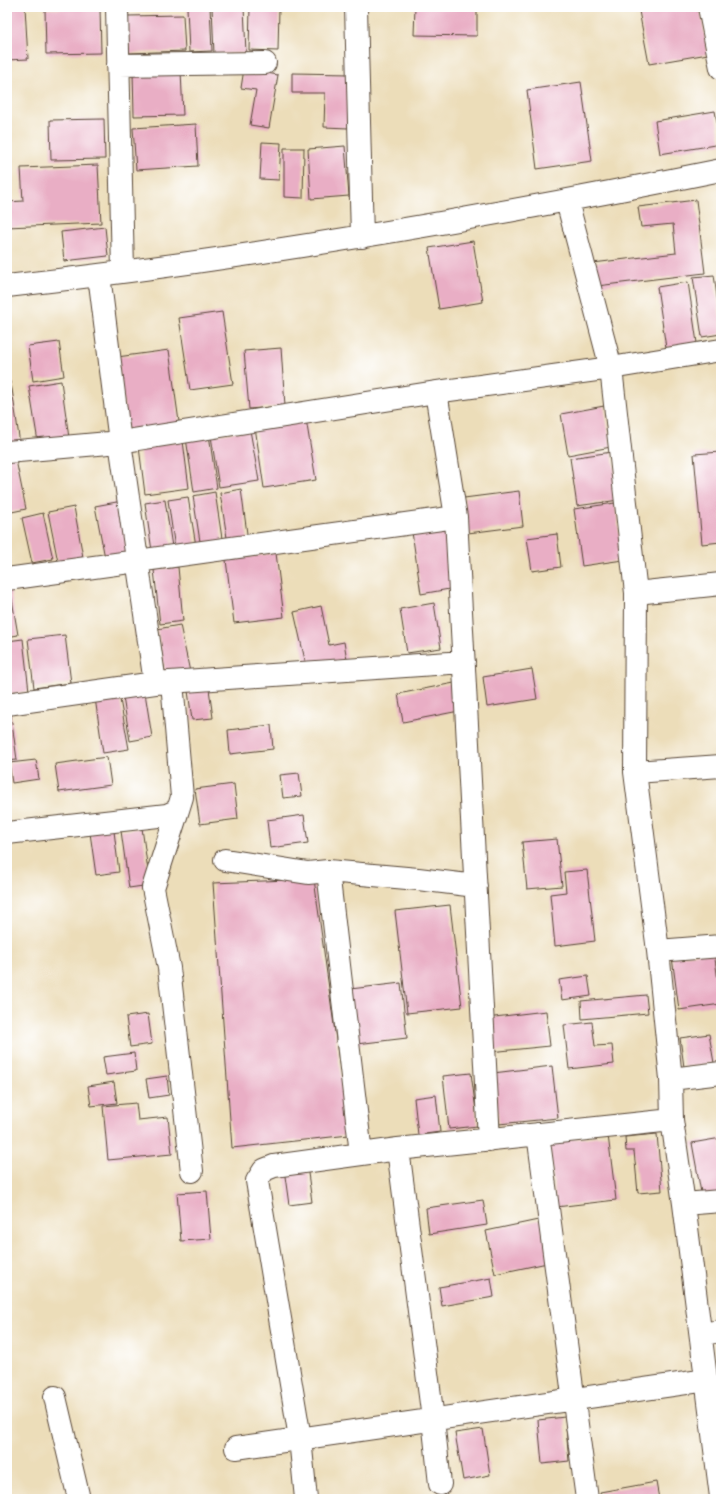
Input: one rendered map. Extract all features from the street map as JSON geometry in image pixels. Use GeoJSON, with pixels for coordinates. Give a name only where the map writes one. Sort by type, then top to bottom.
{"type":"FeatureCollection","features":[{"type":"Feature","properties":{"kind":"street"},"geometry":{"type":"LineString","coordinates":[[117,7],[123,271]]}},
{"type":"Feature","properties":{"kind":"street"},"geometry":{"type":"LineString","coordinates":[[356,7],[362,237]]}},
{"type":"Feature","properties":{"kind":"street"},"geometry":{"type":"LineString","coordinates":[[709,7],[721,68]]}},
{"type":"Feature","properties":{"kind":"street"},"geometry":{"type":"LineString","coordinates":[[118,65],[265,63]]}},
{"type":"Feature","properties":{"kind":"street"},"geometry":{"type":"LineString","coordinates":[[7,286],[99,276],[123,271],[362,237],[567,201],[721,170]]}},
{"type":"Feature","properties":{"kind":"street"},"geometry":{"type":"LineString","coordinates":[[567,201],[611,368],[636,593],[635,772],[658,951],[671,1079],[672,1120],[684,1204],[711,1333],[707,1380],[719,1465],[721,1497]]}},
{"type":"Feature","properties":{"kind":"street"},"geometry":{"type":"LineString","coordinates":[[99,276],[120,442],[137,560],[164,682],[182,797],[153,888],[168,968],[192,1171]]}},
{"type":"Feature","properties":{"kind":"street"},"geometry":{"type":"LineString","coordinates":[[7,452],[120,442],[436,392],[611,368],[721,350]]}},
{"type":"Feature","properties":{"kind":"street"},"geometry":{"type":"LineString","coordinates":[[436,392],[456,517],[489,1140]]}},
{"type":"Feature","properties":{"kind":"street"},"geometry":{"type":"LineString","coordinates":[[7,579],[456,517]]}},
{"type":"Feature","properties":{"kind":"street"},"geometry":{"type":"LineString","coordinates":[[636,593],[721,584]]}},
{"type":"Feature","properties":{"kind":"street"},"geometry":{"type":"LineString","coordinates":[[7,704],[164,682],[464,662]]}},
{"type":"Feature","properties":{"kind":"street"},"geometry":{"type":"LineString","coordinates":[[635,772],[721,766]]}},
{"type":"Feature","properties":{"kind":"street"},"geometry":{"type":"LineString","coordinates":[[7,833],[167,815],[178,810]]}},
{"type":"Feature","properties":{"kind":"street"},"geometry":{"type":"LineString","coordinates":[[225,860],[308,873],[328,871],[476,886]]}},
{"type":"Feature","properties":{"kind":"street"},"geometry":{"type":"LineString","coordinates":[[328,871],[361,1154]]}},
{"type":"Feature","properties":{"kind":"street"},"geometry":{"type":"LineString","coordinates":[[658,951],[721,946]]}},
{"type":"Feature","properties":{"kind":"street"},"geometry":{"type":"LineString","coordinates":[[671,1079],[721,1073]]}},
{"type":"Feature","properties":{"kind":"street"},"geometry":{"type":"LineString","coordinates":[[306,1499],[300,1438],[257,1181],[264,1170],[274,1166],[398,1149],[672,1120]]}},
{"type":"Feature","properties":{"kind":"street"},"geometry":{"type":"LineString","coordinates":[[538,1134],[586,1499]]}},
{"type":"Feature","properties":{"kind":"street"},"geometry":{"type":"LineString","coordinates":[[398,1149],[440,1484]]}},
{"type":"Feature","properties":{"kind":"street"},"geometry":{"type":"LineString","coordinates":[[684,1204],[721,1201]]}},
{"type":"Feature","properties":{"kind":"street"},"geometry":{"type":"LineString","coordinates":[[236,1448],[707,1380]]}},
{"type":"Feature","properties":{"kind":"street"},"geometry":{"type":"LineString","coordinates":[[55,1397],[79,1499]]}},
{"type":"Feature","properties":{"kind":"building"},"geometry":{"type":"Polygon","coordinates":[[[7,7],[25,7],[28,59],[7,60],[7,7]]]}},
{"type":"Feature","properties":{"kind":"building"},"geometry":{"type":"Polygon","coordinates":[[[187,7],[210,7],[212,51],[189,52],[187,7]]]}},
{"type":"Feature","properties":{"kind":"building"},"geometry":{"type":"Polygon","coordinates":[[[212,7],[244,7],[246,53],[214,54],[212,7]]]}},
{"type":"Feature","properties":{"kind":"building"},"geometry":{"type":"Polygon","coordinates":[[[250,7],[279,7],[278,51],[249,50],[250,7]]]}},
{"type":"Feature","properties":{"kind":"building"},"geometry":{"type":"Polygon","coordinates":[[[415,7],[477,7],[477,36],[414,35],[415,7]]]}},
{"type":"Feature","properties":{"kind":"building"},"geometry":{"type":"Polygon","coordinates":[[[661,7],[700,7],[708,54],[649,64],[639,11],[661,7]]]}},
{"type":"Feature","properties":{"kind":"building"},"geometry":{"type":"Polygon","coordinates":[[[100,8],[101,53],[46,54],[45,9],[100,8]]]}},
{"type":"Feature","properties":{"kind":"building"},"geometry":{"type":"Polygon","coordinates":[[[183,15],[185,51],[129,53],[127,16],[183,15]]]}},
{"type":"Feature","properties":{"kind":"building"},"geometry":{"type":"Polygon","coordinates":[[[244,69],[278,75],[269,128],[250,125],[256,90],[241,88],[244,69]]]}},
{"type":"Feature","properties":{"kind":"building"},"geometry":{"type":"Polygon","coordinates":[[[181,71],[183,115],[134,116],[133,73],[181,71]]]}},
{"type":"Feature","properties":{"kind":"building"},"geometry":{"type":"Polygon","coordinates":[[[292,73],[350,74],[348,128],[324,127],[325,93],[292,93],[292,73]]]}},
{"type":"Feature","properties":{"kind":"building"},"geometry":{"type":"Polygon","coordinates":[[[581,82],[592,161],[537,169],[527,90],[581,82]]]}},
{"type":"Feature","properties":{"kind":"building"},"geometry":{"type":"Polygon","coordinates":[[[715,111],[721,144],[660,154],[655,121],[715,111]]]}},
{"type":"Feature","properties":{"kind":"building"},"geometry":{"type":"Polygon","coordinates":[[[104,119],[105,159],[51,160],[50,120],[104,119]]]}},
{"type":"Feature","properties":{"kind":"building"},"geometry":{"type":"Polygon","coordinates":[[[196,124],[198,166],[136,170],[133,128],[196,124]]]}},
{"type":"Feature","properties":{"kind":"building"},"geometry":{"type":"Polygon","coordinates":[[[262,142],[281,143],[279,180],[260,179],[262,142]]]}},
{"type":"Feature","properties":{"kind":"building"},"geometry":{"type":"Polygon","coordinates":[[[345,146],[349,196],[311,199],[308,149],[345,146]]]}},
{"type":"Feature","properties":{"kind":"building"},"geometry":{"type":"Polygon","coordinates":[[[284,148],[304,148],[303,198],[284,197],[284,148]]]}},
{"type":"Feature","properties":{"kind":"building"},"geometry":{"type":"Polygon","coordinates":[[[98,165],[101,223],[7,227],[7,202],[23,201],[21,168],[98,165]]]}},
{"type":"Feature","properties":{"kind":"building"},"geometry":{"type":"Polygon","coordinates":[[[696,200],[705,273],[597,286],[593,263],[676,253],[673,224],[641,227],[638,207],[696,200]]]}},
{"type":"Feature","properties":{"kind":"building"},"geometry":{"type":"Polygon","coordinates":[[[105,227],[108,256],[64,261],[61,232],[105,227]]]}},
{"type":"Feature","properties":{"kind":"building"},"geometry":{"type":"Polygon","coordinates":[[[473,241],[483,302],[439,309],[429,248],[473,241]]]}},
{"type":"Feature","properties":{"kind":"building"},"geometry":{"type":"Polygon","coordinates":[[[714,275],[721,334],[702,337],[693,277],[714,275]]]}},
{"type":"Feature","properties":{"kind":"building"},"geometry":{"type":"Polygon","coordinates":[[[688,282],[697,343],[666,348],[657,287],[688,282]]]}},
{"type":"Feature","properties":{"kind":"building"},"geometry":{"type":"Polygon","coordinates":[[[222,312],[233,384],[190,390],[179,318],[222,312]]]}},
{"type":"Feature","properties":{"kind":"building"},"geometry":{"type":"Polygon","coordinates":[[[59,342],[64,376],[33,381],[28,346],[59,342]]]}},
{"type":"Feature","properties":{"kind":"building"},"geometry":{"type":"Polygon","coordinates":[[[281,348],[285,406],[249,409],[244,351],[281,348]]]}},
{"type":"Feature","properties":{"kind":"building"},"geometry":{"type":"Polygon","coordinates":[[[169,350],[180,429],[128,436],[117,357],[169,350]]]}},
{"type":"Feature","properties":{"kind":"building"},"geometry":{"type":"Polygon","coordinates":[[[61,381],[69,438],[38,442],[29,386],[61,381]]]}},
{"type":"Feature","properties":{"kind":"building"},"geometry":{"type":"Polygon","coordinates":[[[11,382],[20,444],[7,446],[7,383],[11,382]]]}},
{"type":"Feature","properties":{"kind":"building"},"geometry":{"type":"Polygon","coordinates":[[[604,406],[611,447],[568,455],[561,414],[604,406]]]}},
{"type":"Feature","properties":{"kind":"building"},"geometry":{"type":"Polygon","coordinates":[[[306,419],[316,480],[264,488],[255,427],[306,419]]]}},
{"type":"Feature","properties":{"kind":"building"},"geometry":{"type":"Polygon","coordinates":[[[250,430],[259,481],[219,487],[211,436],[250,430]]]}},
{"type":"Feature","properties":{"kind":"building"},"geometry":{"type":"Polygon","coordinates":[[[209,435],[217,488],[194,492],[186,438],[209,435]]]}},
{"type":"Feature","properties":{"kind":"building"},"geometry":{"type":"Polygon","coordinates":[[[183,441],[189,488],[145,494],[139,447],[183,441]]]}},
{"type":"Feature","properties":{"kind":"building"},"geometry":{"type":"Polygon","coordinates":[[[612,452],[619,500],[577,506],[570,458],[612,452]]]}},
{"type":"Feature","properties":{"kind":"building"},"geometry":{"type":"Polygon","coordinates":[[[721,452],[721,542],[702,544],[694,454],[721,452]]]}},
{"type":"Feature","properties":{"kind":"building"},"geometry":{"type":"Polygon","coordinates":[[[15,455],[26,509],[7,513],[7,457],[15,455]]]}},
{"type":"Feature","properties":{"kind":"building"},"geometry":{"type":"Polygon","coordinates":[[[241,489],[248,541],[228,544],[220,493],[241,489]]]}},
{"type":"Feature","properties":{"kind":"building"},"geometry":{"type":"Polygon","coordinates":[[[519,491],[523,526],[468,533],[464,498],[519,491]]]}},
{"type":"Feature","properties":{"kind":"building"},"geometry":{"type":"Polygon","coordinates":[[[215,492],[223,545],[201,548],[193,496],[215,492]]]}},
{"type":"Feature","properties":{"kind":"building"},"geometry":{"type":"Polygon","coordinates":[[[188,497],[196,546],[175,549],[168,500],[188,497]]]}},
{"type":"Feature","properties":{"kind":"building"},"geometry":{"type":"Polygon","coordinates":[[[165,500],[172,547],[152,551],[145,503],[165,500]]]}},
{"type":"Feature","properties":{"kind":"building"},"geometry":{"type":"Polygon","coordinates":[[[122,501],[132,553],[105,558],[95,506],[122,501]]]}},
{"type":"Feature","properties":{"kind":"building"},"geometry":{"type":"Polygon","coordinates":[[[615,503],[623,560],[582,566],[574,509],[615,503]]]}},
{"type":"Feature","properties":{"kind":"building"},"geometry":{"type":"Polygon","coordinates":[[[74,507],[83,557],[58,562],[48,512],[74,507]]]}},
{"type":"Feature","properties":{"kind":"building"},"geometry":{"type":"Polygon","coordinates":[[[43,513],[53,559],[32,563],[22,518],[43,513]]]}},
{"type":"Feature","properties":{"kind":"building"},"geometry":{"type":"Polygon","coordinates":[[[445,527],[455,588],[421,594],[412,532],[445,527]]]}},
{"type":"Feature","properties":{"kind":"building"},"geometry":{"type":"Polygon","coordinates":[[[557,534],[561,567],[532,571],[527,538],[557,534]]]}},
{"type":"Feature","properties":{"kind":"building"},"geometry":{"type":"Polygon","coordinates":[[[276,553],[284,617],[234,623],[226,560],[276,553]]]}},
{"type":"Feature","properties":{"kind":"building"},"geometry":{"type":"Polygon","coordinates":[[[178,567],[183,621],[160,624],[154,570],[178,567]]]}},
{"type":"Feature","properties":{"kind":"building"},"geometry":{"type":"Polygon","coordinates":[[[7,582],[9,582],[18,635],[7,637],[7,582]]]}},
{"type":"Feature","properties":{"kind":"building"},"geometry":{"type":"Polygon","coordinates":[[[434,603],[441,648],[407,653],[400,609],[434,603]]]}},
{"type":"Feature","properties":{"kind":"building"},"geometry":{"type":"Polygon","coordinates":[[[321,606],[329,645],[344,642],[347,660],[307,669],[294,612],[321,606]]]}},
{"type":"Feature","properties":{"kind":"building"},"geometry":{"type":"Polygon","coordinates":[[[180,625],[190,672],[166,677],[157,629],[180,625]]]}},
{"type":"Feature","properties":{"kind":"building"},"geometry":{"type":"Polygon","coordinates":[[[65,635],[71,683],[34,688],[28,639],[65,635]]]}},
{"type":"Feature","properties":{"kind":"building"},"geometry":{"type":"Polygon","coordinates":[[[23,639],[29,691],[7,694],[7,641],[23,639]]]}},
{"type":"Feature","properties":{"kind":"building"},"geometry":{"type":"Polygon","coordinates":[[[532,669],[537,699],[487,707],[483,677],[532,669]]]}},
{"type":"Feature","properties":{"kind":"building"},"geometry":{"type":"Polygon","coordinates":[[[454,683],[459,711],[403,722],[398,694],[454,683]]]}},
{"type":"Feature","properties":{"kind":"building"},"geometry":{"type":"Polygon","coordinates":[[[209,689],[213,718],[192,720],[188,691],[209,689]]]}},
{"type":"Feature","properties":{"kind":"building"},"geometry":{"type":"Polygon","coordinates":[[[145,693],[152,737],[130,741],[123,697],[145,693]]]}},
{"type":"Feature","properties":{"kind":"building"},"geometry":{"type":"Polygon","coordinates":[[[119,694],[129,749],[103,753],[95,698],[119,694]]]}},
{"type":"Feature","properties":{"kind":"building"},"geometry":{"type":"Polygon","coordinates":[[[10,708],[17,760],[7,761],[7,709],[10,708]]]}},
{"type":"Feature","properties":{"kind":"building"},"geometry":{"type":"Polygon","coordinates":[[[271,725],[273,749],[230,754],[228,730],[271,725]]]}},
{"type":"Feature","properties":{"kind":"building"},"geometry":{"type":"Polygon","coordinates":[[[107,757],[111,785],[59,792],[55,764],[107,757]]]}},
{"type":"Feature","properties":{"kind":"building"},"geometry":{"type":"Polygon","coordinates":[[[36,760],[39,779],[12,783],[9,763],[36,760]]]}},
{"type":"Feature","properties":{"kind":"building"},"geometry":{"type":"Polygon","coordinates":[[[299,773],[302,796],[283,798],[280,775],[299,773]]]}},
{"type":"Feature","properties":{"kind":"building"},"geometry":{"type":"Polygon","coordinates":[[[234,784],[238,819],[200,824],[195,789],[234,784]]]}},
{"type":"Feature","properties":{"kind":"building"},"geometry":{"type":"Polygon","coordinates":[[[304,815],[308,843],[270,848],[267,820],[304,815]]]}},
{"type":"Feature","properties":{"kind":"building"},"geometry":{"type":"Polygon","coordinates":[[[113,823],[119,872],[96,875],[89,826],[113,823]]]}},
{"type":"Feature","properties":{"kind":"building"},"geometry":{"type":"Polygon","coordinates":[[[142,828],[150,885],[129,888],[121,831],[142,828]]]}},
{"type":"Feature","properties":{"kind":"building"},"geometry":{"type":"Polygon","coordinates":[[[557,839],[562,886],[527,889],[522,842],[557,839]]]}},
{"type":"Feature","properties":{"kind":"building"},"geometry":{"type":"Polygon","coordinates":[[[587,870],[595,941],[555,946],[550,894],[566,892],[564,872],[587,870]]]}},
{"type":"Feature","properties":{"kind":"building"},"geometry":{"type":"Polygon","coordinates":[[[314,879],[349,1135],[232,1148],[213,883],[314,879]]]}},
{"type":"Feature","properties":{"kind":"building"},"geometry":{"type":"Polygon","coordinates":[[[721,886],[721,905],[720,905],[717,887],[721,886]]]}},
{"type":"Feature","properties":{"kind":"building"},"geometry":{"type":"Polygon","coordinates":[[[450,905],[462,1007],[407,1013],[395,911],[450,905]]]}},
{"type":"Feature","properties":{"kind":"building"},"geometry":{"type":"Polygon","coordinates":[[[714,951],[721,1004],[679,1010],[672,957],[714,951]]]}},
{"type":"Feature","properties":{"kind":"building"},"geometry":{"type":"Polygon","coordinates":[[[588,976],[591,996],[562,1000],[559,980],[588,976]]]}},
{"type":"Feature","properties":{"kind":"building"},"geometry":{"type":"Polygon","coordinates":[[[401,983],[407,1038],[348,1045],[342,990],[401,983]]]}},
{"type":"Feature","properties":{"kind":"building"},"geometry":{"type":"Polygon","coordinates":[[[646,995],[648,1013],[582,1019],[581,1001],[646,995]]]}},
{"type":"Feature","properties":{"kind":"building"},"geometry":{"type":"Polygon","coordinates":[[[546,1011],[550,1046],[490,1052],[486,1018],[546,1011]]]}},
{"type":"Feature","properties":{"kind":"building"},"geometry":{"type":"Polygon","coordinates":[[[148,1014],[152,1044],[130,1047],[126,1017],[148,1014]]]}},
{"type":"Feature","properties":{"kind":"building"},"geometry":{"type":"Polygon","coordinates":[[[592,1022],[595,1046],[612,1045],[614,1064],[569,1069],[564,1025],[592,1022]]]}},
{"type":"Feature","properties":{"kind":"building"},"geometry":{"type":"Polygon","coordinates":[[[709,1034],[714,1063],[684,1067],[680,1038],[709,1034]]]}},
{"type":"Feature","properties":{"kind":"building"},"geometry":{"type":"Polygon","coordinates":[[[134,1053],[136,1071],[106,1075],[103,1057],[134,1053]]]}},
{"type":"Feature","properties":{"kind":"building"},"geometry":{"type":"Polygon","coordinates":[[[552,1066],[558,1118],[499,1124],[493,1073],[552,1066]]]}},
{"type":"Feature","properties":{"kind":"building"},"geometry":{"type":"Polygon","coordinates":[[[471,1073],[478,1126],[449,1129],[443,1076],[471,1073]]]}},
{"type":"Feature","properties":{"kind":"building"},"geometry":{"type":"Polygon","coordinates":[[[167,1076],[169,1095],[149,1098],[146,1079],[167,1076]]]}},
{"type":"Feature","properties":{"kind":"building"},"geometry":{"type":"Polygon","coordinates":[[[114,1082],[117,1103],[91,1106],[88,1086],[114,1082]]]}},
{"type":"Feature","properties":{"kind":"building"},"geometry":{"type":"Polygon","coordinates":[[[436,1095],[440,1132],[418,1135],[414,1098],[436,1095]]]}},
{"type":"Feature","properties":{"kind":"building"},"geometry":{"type":"Polygon","coordinates":[[[136,1103],[138,1120],[168,1117],[172,1154],[108,1160],[103,1106],[136,1103]]]}},
{"type":"Feature","properties":{"kind":"building"},"geometry":{"type":"Polygon","coordinates":[[[657,1134],[662,1191],[638,1193],[634,1151],[626,1151],[625,1137],[657,1134]]]}},
{"type":"Feature","properties":{"kind":"building"},"geometry":{"type":"Polygon","coordinates":[[[608,1135],[616,1200],[556,1207],[549,1142],[608,1135]]]}},
{"type":"Feature","properties":{"kind":"building"},"geometry":{"type":"Polygon","coordinates":[[[721,1138],[721,1194],[702,1198],[692,1143],[721,1138]]]}},
{"type":"Feature","properties":{"kind":"building"},"geometry":{"type":"Polygon","coordinates":[[[307,1166],[312,1202],[289,1205],[284,1169],[307,1166]]]}},
{"type":"Feature","properties":{"kind":"building"},"geometry":{"type":"Polygon","coordinates":[[[207,1191],[211,1239],[181,1241],[177,1193],[207,1191]]]}},
{"type":"Feature","properties":{"kind":"building"},"geometry":{"type":"Polygon","coordinates":[[[483,1200],[487,1225],[429,1234],[426,1208],[483,1200]]]}},
{"type":"Feature","properties":{"kind":"building"},"geometry":{"type":"Polygon","coordinates":[[[543,1219],[552,1262],[495,1274],[486,1231],[543,1219]]]}},
{"type":"Feature","properties":{"kind":"building"},"geometry":{"type":"Polygon","coordinates":[[[491,1278],[494,1297],[442,1306],[439,1287],[491,1278]]]}},
{"type":"Feature","properties":{"kind":"building"},"geometry":{"type":"Polygon","coordinates":[[[565,1417],[569,1461],[542,1464],[538,1420],[565,1417]]]}},
{"type":"Feature","properties":{"kind":"building"},"geometry":{"type":"Polygon","coordinates":[[[483,1429],[490,1475],[463,1480],[455,1433],[483,1429]]]}},
{"type":"Feature","properties":{"kind":"building"},"geometry":{"type":"Polygon","coordinates":[[[656,1482],[659,1499],[602,1499],[600,1492],[656,1482]]]}}]}
